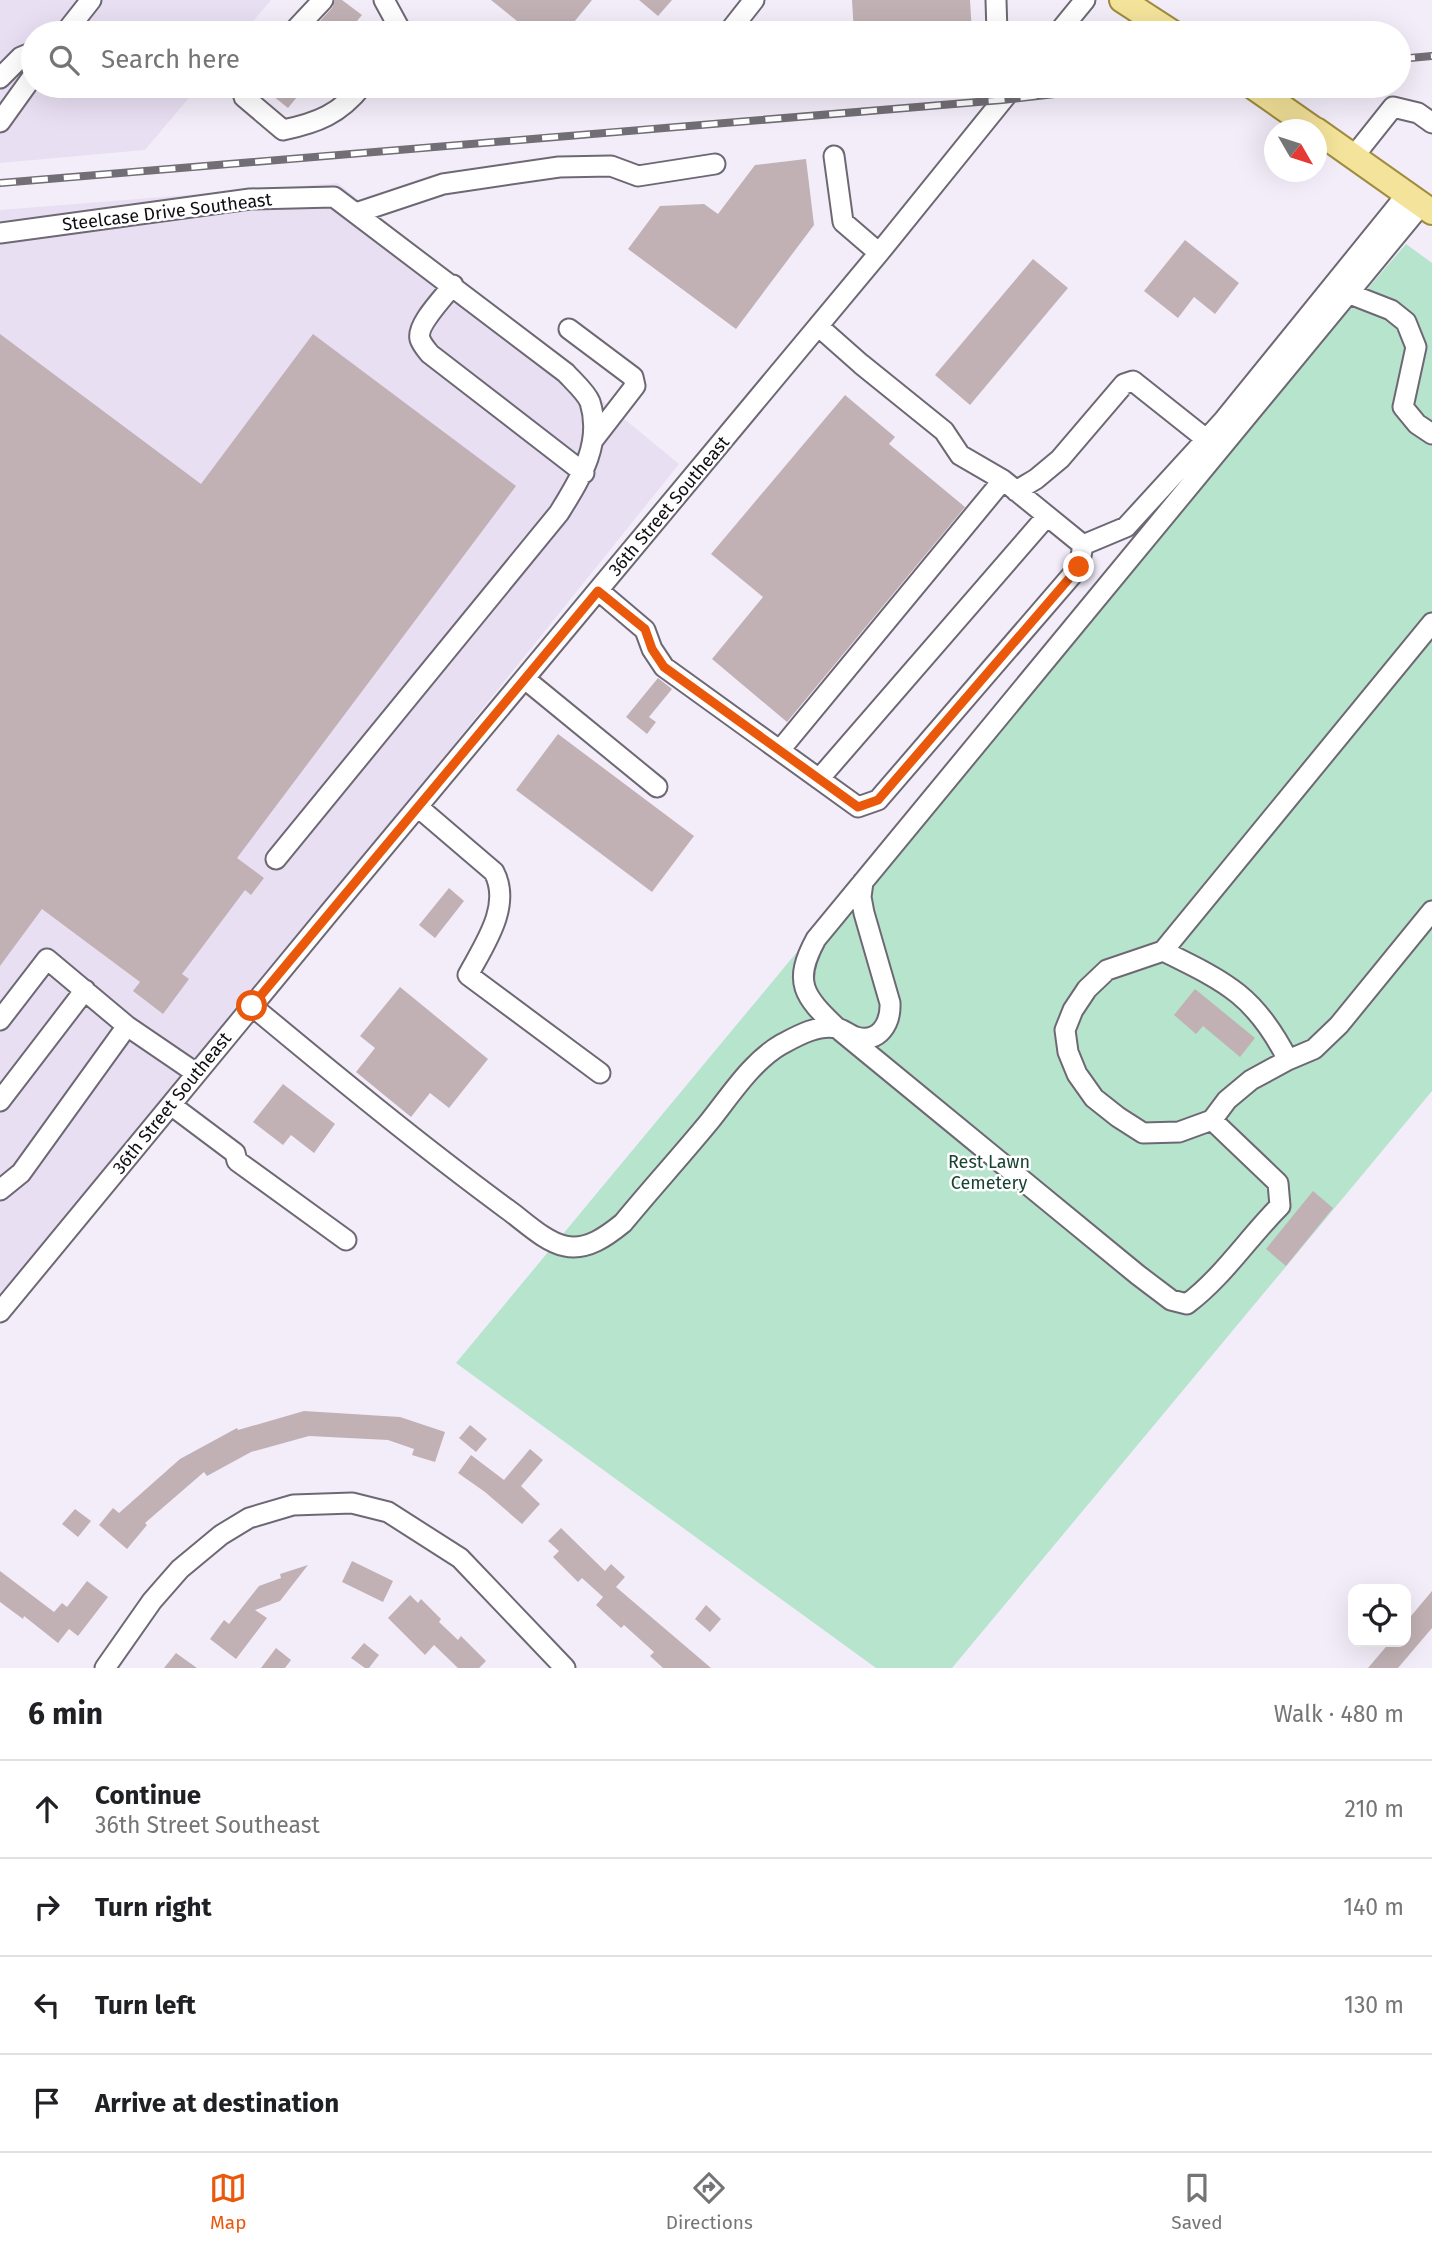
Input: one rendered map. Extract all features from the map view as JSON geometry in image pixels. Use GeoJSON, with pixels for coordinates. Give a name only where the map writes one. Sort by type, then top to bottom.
{"type":"FeatureCollection","features":[{"type":"Feature","properties":{"kind":"main road"},"geometry":{"type":"LineString","coordinates":[[1122,0],[1154,21]]}},
{"type":"Feature","properties":{"kind":"main road"},"geometry":{"type":"LineString","coordinates":[[1269,98],[1300,119]]}},
{"type":"Feature","properties":{"kind":"main road"},"geometry":{"type":"LineString","coordinates":[[1327,138],[1421,203]]}},
{"type":"Feature","properties":{"kind":"street"},"geometry":{"type":"LineString","coordinates":[[74,21],[91,0]]}},
{"type":"Feature","properties":{"kind":"street"},"geometry":{"type":"LineString","coordinates":[[303,21],[323,0]]}},
{"type":"Feature","properties":{"kind":"street"},"geometry":{"type":"LineString","coordinates":[[384,0],[395,21]]}},
{"type":"Feature","properties":{"kind":"street"},"geometry":{"type":"LineString","coordinates":[[737,21],[754,0]]}},
{"type":"Feature","properties":{"kind":"street"},"geometry":{"type":"LineString","coordinates":[[996,0],[997,21]]}},
{"type":"Feature","properties":{"kind":"street"},"geometry":{"type":"LineString","coordinates":[[1068,21],[1085,0]]}},
{"type":"Feature","properties":{"kind":"street"},"geometry":{"type":"LineString","coordinates":[[0,78],[21,57]]}},
{"type":"Feature","properties":{"kind":"street"},"geometry":{"type":"LineString","coordinates":[[0,122],[21,93]]}},
{"type":"Feature","properties":{"kind":"street"},"geometry":{"type":"LineString","coordinates":[[245,98],[283,130],[310,124],[352,98]]}},
{"type":"Feature","properties":{"kind":"street","name":"36th Street Southeast"},"geometry":{"type":"LineString","coordinates":[[0,1312],[879,253],[1004,98]]}},
{"type":"Feature","properties":{"kind":"street"},"geometry":{"type":"LineString","coordinates":[[1354,156],[1393,107],[1427,114]]}},
{"type":"Feature","properties":{"kind":"street"},"geometry":{"type":"LineString","coordinates":[[834,156],[844,222],[879,253]]}},
{"type":"Feature","properties":{"kind":"street"},"geometry":{"type":"LineString","coordinates":[[356,213],[443,184],[559,167],[611,166],[638,176],[715,164]]}},
{"type":"Feature","properties":{"kind":"street","name":"Steelcase Drive Southeast"},"geometry":{"type":"LineString","coordinates":[[0,233],[250,199],[334,197],[356,213]]}},
{"type":"Feature","properties":{"kind":"street"},"geometry":{"type":"LineString","coordinates":[[1212,1120],[1278,1183],[1280,1206],[1205,1291],[1187,1304],[1171,1300],[1138,1275],[836,1028],[812,1003],[805,986],[807,957],[816,939],[1350,294],[1421,203]]}},
{"type":"Feature","properties":{"kind":"street"},"geometry":{"type":"LineString","coordinates":[[1083,545],[1126,527],[1421,203]]}},
{"type":"Feature","properties":{"kind":"street"},"geometry":{"type":"LineString","coordinates":[[356,213],[566,373],[589,400],[594,439]]}},
{"type":"Feature","properties":{"kind":"street"},"geometry":{"type":"LineString","coordinates":[[453,285],[422,326],[419,336],[422,344],[430,354],[584,473]]}},
{"type":"Feature","properties":{"kind":"street"},"geometry":{"type":"LineString","coordinates":[[1350,294],[1391,310],[1406,322],[1416,347],[1403,407],[1418,424],[1432,434]]}},
{"type":"Feature","properties":{"kind":"street"},"geometry":{"type":"LineString","coordinates":[[818,326],[944,431],[960,455],[1010,485],[1083,545]]}},
{"type":"Feature","properties":{"kind":"street"},"geometry":{"type":"LineString","coordinates":[[276,859],[559,513],[584,473],[594,439],[635,386],[633,377],[569,329]]}},
{"type":"Feature","properties":{"kind":"street"},"geometry":{"type":"LineString","coordinates":[[780,750],[1010,485],[1042,475],[1060,459],[1124,384],[1132,381],[1206,439]]}},
{"type":"Feature","properties":{"kind":"street"},"geometry":{"type":"LineString","coordinates":[[819,779],[1047,516]]}},
{"type":"Feature","properties":{"kind":"street"},"geometry":{"type":"LineString","coordinates":[[598,591],[645,629],[652,649],[664,667],[858,807],[878,800],[1079,567],[1083,545]]}},
{"type":"Feature","properties":{"kind":"street"},"geometry":{"type":"LineString","coordinates":[[1432,622],[1163,951],[1107,970],[1087,989],[1073,1010],[1065,1030],[1068,1052],[1077,1074],[1094,1098],[1143,1133],[1179,1132],[1212,1120],[1227,1100],[1251,1080],[1314,1049],[1339,1025],[1432,911]]}},
{"type":"Feature","properties":{"kind":"street"},"geometry":{"type":"LineString","coordinates":[[525,679],[657,787]]}},
{"type":"Feature","properties":{"kind":"street"},"geometry":{"type":"LineString","coordinates":[[418,807],[494,872],[500,885],[496,922],[468,975],[600,1073]]}},
{"type":"Feature","properties":{"kind":"street"},"geometry":{"type":"LineString","coordinates":[[252,1006],[470,1182],[550,1240],[565,1247],[583,1246],[605,1238],[623,1223],[752,1070],[778,1046],[803,1033],[836,1028],[858,1038],[880,1033],[891,1015],[890,1003],[864,913],[861,897],[863,882]]}},
{"type":"Feature","properties":{"kind":"street"},"geometry":{"type":"LineString","coordinates":[[1163,951],[1233,988],[1258,1011],[1276,1036],[1288,1060]]}},
{"type":"Feature","properties":{"kind":"street"},"geometry":{"type":"LineString","coordinates":[[0,1020],[47,959],[127,1026],[196,1073]]}},
{"type":"Feature","properties":{"kind":"street"},"geometry":{"type":"LineString","coordinates":[[0,1101],[85,990]]}},
{"type":"Feature","properties":{"kind":"street"},"geometry":{"type":"LineString","coordinates":[[0,1190],[21,1173],[127,1026]]}},
{"type":"Feature","properties":{"kind":"street"},"geometry":{"type":"LineString","coordinates":[[171,1105],[235,1153],[237,1161],[346,1240]]}},
{"type":"Feature","properties":{"kind":"street"},"geometry":{"type":"LineString","coordinates":[[105,1668],[159,1593],[180,1569],[220,1535],[249,1518],[293,1505],[352,1503],[388,1513],[460,1558],[565,1668]]}},
{"type":"Feature","properties":{"kind":"shaded area"},"geometry":{"type":"Polygon","coordinates":[[[0,0],[271,0],[253,21],[21,21],[21,98],[189,98],[145,150],[0,163],[0,0]]]}},
{"type":"Feature","properties":{"kind":"shaded area"},"geometry":{"type":"Polygon","coordinates":[[[338,183],[679,464],[0,1310],[0,210],[338,183]]]}},
{"type":"Feature","properties":{"kind":"green space","name":"Rest Lawn Cemetery"},"geometry":{"type":"Polygon","coordinates":[[[1406,244],[1432,263],[1432,1091],[952,1668],[876,1668],[456,1363],[826,917],[1406,244]]]}},
{"type":"Feature","properties":{"kind":"building"},"geometry":{"type":"Polygon","coordinates":[[[335,0],[342,0],[362,15],[357,21],[320,21],[332,8],[335,0]]]}},
{"type":"Feature","properties":{"kind":"building"},"geometry":{"type":"Polygon","coordinates":[[[491,0],[592,0],[575,21],[517,21],[491,0]]]}},
{"type":"Feature","properties":{"kind":"building"},"geometry":{"type":"Polygon","coordinates":[[[639,0],[672,0],[658,16],[639,0]]]}},
{"type":"Feature","properties":{"kind":"building"},"geometry":{"type":"Polygon","coordinates":[[[852,0],[970,0],[971,21],[853,21],[852,0]]]}},
{"type":"Feature","properties":{"kind":"building"},"geometry":{"type":"Polygon","coordinates":[[[276,98],[296,98],[288,108],[276,98]]]}},
{"type":"Feature","properties":{"kind":"building"},"geometry":{"type":"Polygon","coordinates":[[[806,159],[814,225],[736,329],[628,249],[660,206],[704,204],[718,214],[755,165],[806,159]]]}},
{"type":"Feature","properties":{"kind":"building"},"geometry":{"type":"Polygon","coordinates":[[[1185,240],[1239,283],[1215,314],[1194,297],[1178,318],[1144,291],[1185,240]]]}},
{"type":"Feature","properties":{"kind":"building"},"geometry":{"type":"Polygon","coordinates":[[[1033,259],[1068,288],[970,405],[935,375],[1033,259]]]}},
{"type":"Feature","properties":{"kind":"building"},"geometry":{"type":"Polygon","coordinates":[[[0,334],[201,484],[313,334],[516,486],[237,858],[264,878],[251,895],[245,890],[182,974],[189,979],[163,1014],[133,991],[140,982],[42,909],[0,966],[0,334]]]}},
{"type":"Feature","properties":{"kind":"building"},"geometry":{"type":"Polygon","coordinates":[[[845,395],[895,437],[889,444],[965,507],[787,722],[712,659],[763,597],[711,554],[845,395]]]}},
{"type":"Feature","properties":{"kind":"building"},"geometry":{"type":"Polygon","coordinates":[[[658,678],[672,689],[649,717],[656,722],[647,734],[626,717],[658,678]]]}},
{"type":"Feature","properties":{"kind":"building"},"geometry":{"type":"Polygon","coordinates":[[[558,734],[694,836],[652,892],[516,790],[558,734]]]}},
{"type":"Feature","properties":{"kind":"building"},"geometry":{"type":"Polygon","coordinates":[[[449,888],[464,901],[435,938],[419,925],[449,888]]]}},
{"type":"Feature","properties":{"kind":"building"},"geometry":{"type":"Polygon","coordinates":[[[400,987],[488,1059],[449,1108],[430,1093],[411,1117],[356,1072],[375,1048],[360,1036],[400,987]]]}},
{"type":"Feature","properties":{"kind":"building"},"geometry":{"type":"Polygon","coordinates":[[[1195,989],[1255,1038],[1240,1057],[1203,1026],[1196,1034],[1174,1015],[1195,989]]]}},
{"type":"Feature","properties":{"kind":"building"},"geometry":{"type":"Polygon","coordinates":[[[283,1084],[335,1124],[314,1153],[291,1135],[283,1145],[253,1122],[283,1084]]]}},
{"type":"Feature","properties":{"kind":"building"},"geometry":{"type":"Polygon","coordinates":[[[1313,1191],[1333,1208],[1286,1266],[1266,1249],[1313,1191]]]}},
{"type":"Feature","properties":{"kind":"building"},"geometry":{"type":"Polygon","coordinates":[[[304,1411],[400,1417],[445,1432],[435,1462],[412,1455],[414,1449],[388,1440],[309,1436],[251,1452],[207,1476],[204,1472],[145,1523],[147,1525],[127,1549],[99,1525],[113,1508],[119,1513],[180,1459],[237,1428],[238,1430],[304,1411]]]}},
{"type":"Feature","properties":{"kind":"building"},"geometry":{"type":"Polygon","coordinates":[[[470,1425],[487,1439],[476,1452],[459,1438],[470,1425]]]}},
{"type":"Feature","properties":{"kind":"building"},"geometry":{"type":"Polygon","coordinates":[[[530,1449],[543,1460],[521,1486],[540,1504],[522,1524],[458,1473],[471,1455],[504,1480],[530,1449]]]}},
{"type":"Feature","properties":{"kind":"building"},"geometry":{"type":"Polygon","coordinates":[[[75,1509],[91,1521],[78,1537],[62,1524],[75,1509]]]}},
{"type":"Feature","properties":{"kind":"building"},"geometry":{"type":"Polygon","coordinates":[[[561,1528],[605,1571],[611,1564],[625,1577],[616,1587],[711,1668],[663,1668],[650,1656],[654,1652],[624,1625],[621,1628],[596,1605],[603,1597],[582,1578],[578,1582],[553,1557],[559,1551],[548,1541],[561,1528]]]}},
{"type":"Feature","properties":{"kind":"building"},"geometry":{"type":"Polygon","coordinates":[[[352,1561],[393,1581],[383,1602],[342,1582],[352,1561]]]}},
{"type":"Feature","properties":{"kind":"building"},"geometry":{"type":"Polygon","coordinates":[[[308,1565],[280,1601],[255,1610],[267,1618],[236,1659],[210,1639],[224,1620],[229,1624],[259,1586],[281,1578],[280,1574],[308,1565]]]}},
{"type":"Feature","properties":{"kind":"building"},"geometry":{"type":"Polygon","coordinates":[[[0,1571],[54,1612],[62,1603],[67,1607],[87,1581],[108,1597],[78,1636],[69,1629],[58,1643],[24,1616],[23,1619],[0,1602],[0,1571]]]}},
{"type":"Feature","properties":{"kind":"building"},"geometry":{"type":"Polygon","coordinates":[[[1432,1591],[1432,1628],[1398,1668],[1368,1668],[1386,1647],[1411,1647],[1411,1616],[1432,1591]]]}},
{"type":"Feature","properties":{"kind":"building"},"geometry":{"type":"Polygon","coordinates":[[[410,1595],[418,1603],[421,1599],[441,1619],[439,1622],[458,1640],[461,1636],[486,1661],[479,1668],[458,1668],[434,1645],[425,1655],[388,1618],[410,1595]]]}},
{"type":"Feature","properties":{"kind":"building"},"geometry":{"type":"Polygon","coordinates":[[[706,1605],[721,1619],[710,1632],[695,1619],[706,1605]]]}},
{"type":"Feature","properties":{"kind":"building"},"geometry":{"type":"Polygon","coordinates":[[[364,1643],[379,1655],[369,1668],[351,1658],[364,1643]]]}},
{"type":"Feature","properties":{"kind":"building"},"geometry":{"type":"Polygon","coordinates":[[[276,1648],[291,1660],[285,1668],[261,1668],[276,1648]]]}},
{"type":"Feature","properties":{"kind":"building"},"geometry":{"type":"Polygon","coordinates":[[[176,1653],[197,1668],[164,1668],[176,1653]]]}},
{"type":"Feature","properties":{"kind":"railway"},"geometry":{"type":"LineString","coordinates":[[1411,58],[1432,56]]}},
{"type":"Feature","properties":{"kind":"railway"},"geometry":{"type":"LineString","coordinates":[[0,183],[1020,98]]}},
{"type":"Feature","properties":{"kind":"route"},"geometry":{"type":"LineString","coordinates":[[252,1006],[598,591],[645,629],[652,649],[664,667],[858,807],[878,800],[1079,567]]}}]}
